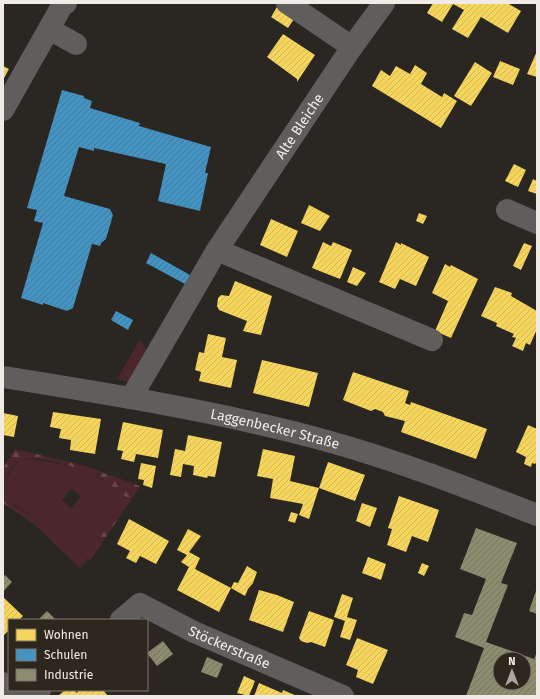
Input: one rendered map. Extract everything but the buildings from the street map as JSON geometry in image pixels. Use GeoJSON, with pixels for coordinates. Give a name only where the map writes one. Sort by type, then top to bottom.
{"type":"FeatureCollection","features":[{"type":"Feature","properties":{"kind":"street"},"geometry":{"type":"LineString","coordinates":[[287,3],[352,47]]}},
{"type":"Feature","properties":{"kind":"street","name":"Alte Bleiche"},"geometry":{"type":"LineString","coordinates":[[131,398],[217,250],[352,47],[384,3]]}},
{"type":"Feature","properties":{"kind":"street"},"geometry":{"type":"LineString","coordinates":[[3,110],[64,4]]}},
{"type":"Feature","properties":{"kind":"street"},"geometry":{"type":"LineString","coordinates":[[49,29],[76,44]]}},
{"type":"Feature","properties":{"kind":"street"},"geometry":{"type":"LineString","coordinates":[[507,210],[537,223]]}},
{"type":"Feature","properties":{"kind":"street"},"geometry":{"type":"LineString","coordinates":[[217,250],[432,340]]}},
{"type":"Feature","properties":{"kind":"street","name":"Laggenbecker Straße"},"geometry":{"type":"LineString","coordinates":[[3,377],[131,398],[260,423],[322,439],[397,464],[537,515]]}},
{"type":"Feature","properties":{"kind":"street","name":"Stöckerstraße"},"geometry":{"type":"LineString","coordinates":[[122,619],[140,604],[194,632],[343,696]]}},
{"type":"Feature","properties":{"kind":"green space"},"geometry":{"type":"Polygon","coordinates":[[[140,339],[149,354],[129,382],[117,379],[140,339]]]}},
{"type":"Feature","properties":{"kind":"green space"},"geometry":{"type":"Polygon","coordinates":[[[15,449],[85,466],[140,486],[90,561],[86,557],[100,542],[99,539],[126,497],[99,477],[71,466],[47,460],[26,459],[19,461],[10,470],[3,483],[3,468],[15,449]]]}},
{"type":"Feature","properties":{"kind":"green space"},"geometry":{"type":"Polygon","coordinates":[[[29,459],[66,465],[84,471],[111,485],[126,497],[99,539],[100,542],[96,547],[94,547],[83,565],[33,517],[7,500],[3,494],[3,483],[13,467],[20,460],[29,459]],[[71,489],[62,500],[71,508],[81,496],[71,489]]]}},
{"type":"Feature","properties":{"kind":"green space"},"geometry":{"type":"Polygon","coordinates":[[[3,494],[13,504],[44,526],[60,540],[83,566],[80,568],[34,524],[3,503],[3,494]]]}}]}
